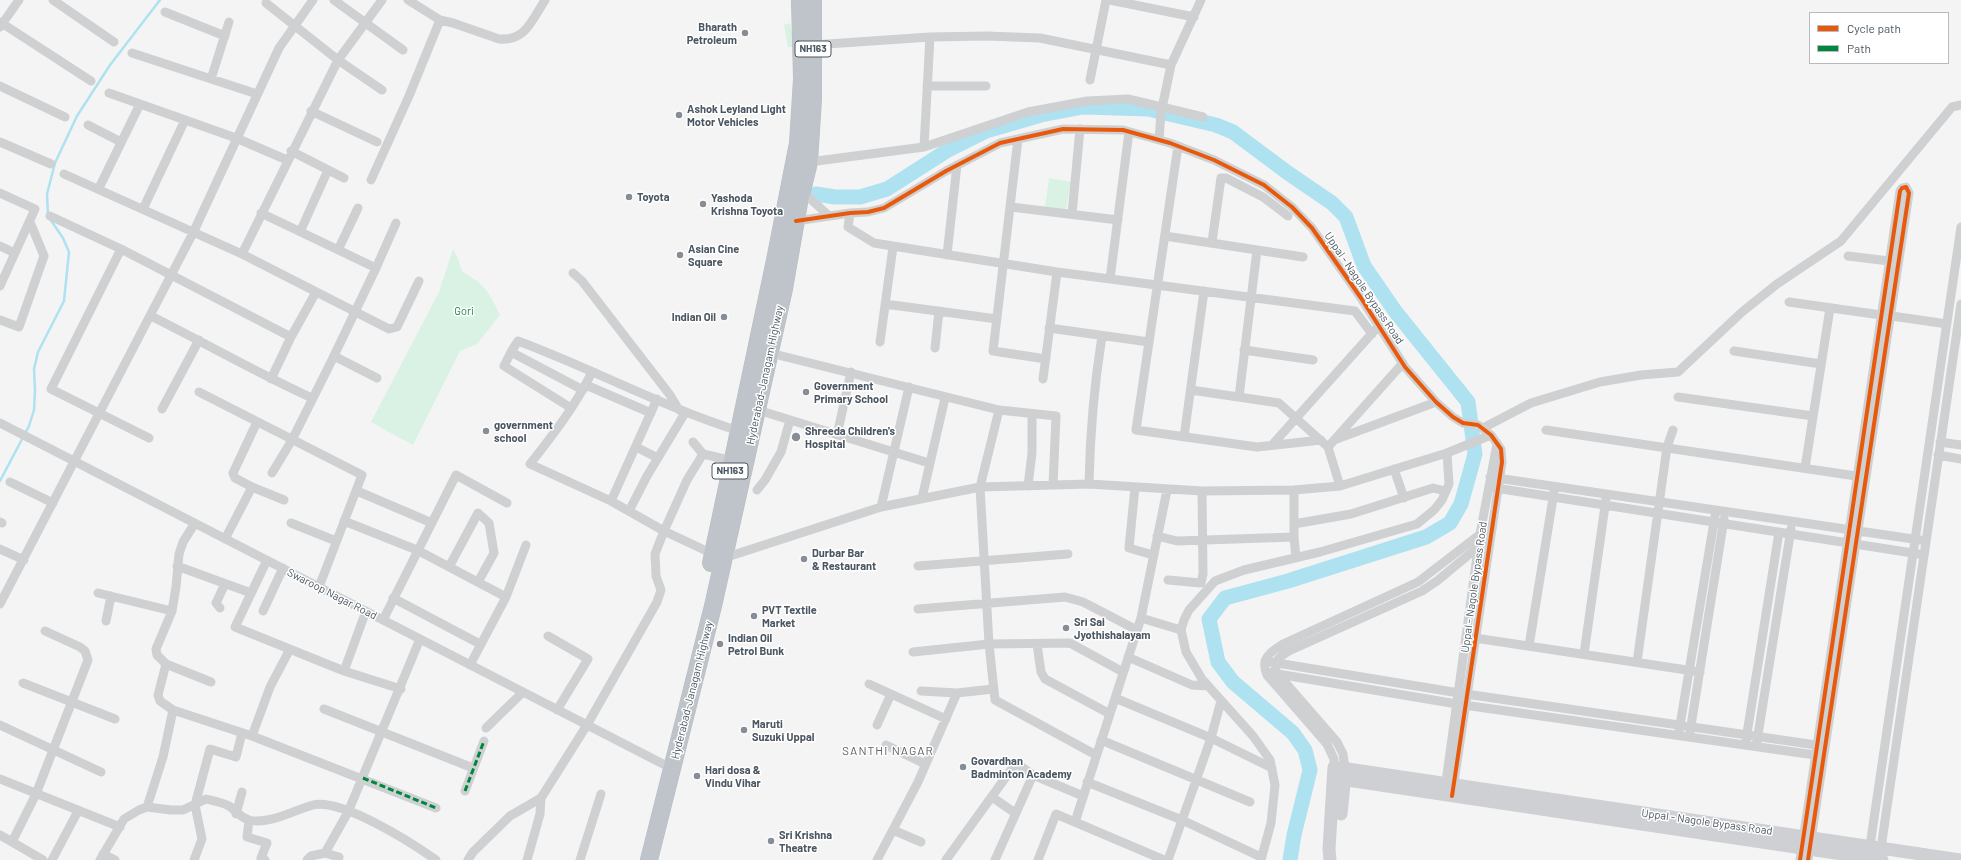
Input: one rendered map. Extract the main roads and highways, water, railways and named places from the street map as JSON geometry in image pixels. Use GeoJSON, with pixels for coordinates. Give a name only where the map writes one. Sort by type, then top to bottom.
{"type":"FeatureCollection","features":[{"type":"Feature","properties":{"kind":"highway","name":"Hyderabad-Janagam Highway"},"geometry":{"type":"LineString","coordinates":[[648,860],[671,778],[718,556],[732,461],[775,260],[798,143],[802,79],[800,0]]}},
{"type":"Feature","properties":{"kind":"highway","name":"Hyderabad-Janagam Highway"},"geometry":{"type":"LineString","coordinates":[[639,860],[665,765],[697,630],[758,410],[809,162],[813,99],[813,0]]}},
{"type":"Feature","properties":{"kind":"waterway"},"geometry":{"type":"LineString","coordinates":[[48,215],[47,194],[55,163],[77,116],[110,65],[160,0]]}},
{"type":"Feature","properties":{"kind":"waterway"},"geometry":{"type":"LineString","coordinates":[[816,194],[835,197],[860,197],[887,189],[948,150],[986,131],[1041,115],[1083,107],[1148,109],[1216,125],[1233,132],[1288,173],[1332,203],[1346,217],[1364,266],[1395,311],[1468,402],[1475,454],[1461,504],[1450,523],[1426,537],[1288,581],[1225,598],[1209,619],[1218,662],[1233,682],[1293,733],[1305,750],[1310,770],[1294,835],[1290,860]]}},
{"type":"Feature","properties":{"kind":"waterway"},"geometry":{"type":"LineString","coordinates":[[0,481],[29,426],[34,410],[34,369],[38,352],[64,301],[69,252],[63,238],[50,219]]}},
{"type":"Feature","properties":{"kind":"place","name":"Bharath Petroleum"},"geometry":{"type":"Point","coordinates":[745,33]}},
{"type":"Feature","properties":{"kind":"place","name":"Ashok Leyland Light Motor Vehicles"},"geometry":{"type":"Point","coordinates":[679,115]}},
{"type":"Feature","properties":{"kind":"place","name":"Toyota"},"geometry":{"type":"Point","coordinates":[629,197]}},
{"type":"Feature","properties":{"kind":"place","name":"Yashoda Krishna Toyota"},"geometry":{"type":"Point","coordinates":[703,204]}},
{"type":"Feature","properties":{"kind":"place","name":"Asian Cine Square"},"geometry":{"type":"Point","coordinates":[680,255]}},
{"type":"Feature","properties":{"kind":"place","name":"Indian Oil"},"geometry":{"type":"Point","coordinates":[724,317]}},
{"type":"Feature","properties":{"kind":"place","name":"Government Primary School"},"geometry":{"type":"Point","coordinates":[806,392]}},
{"type":"Feature","properties":{"kind":"place","name":"government school"},"geometry":{"type":"Point","coordinates":[486,431]}},
{"type":"Feature","properties":{"kind":"place","name":"Shreeda Children's Hospital"},"geometry":{"type":"Point","coordinates":[796,437]}},
{"type":"Feature","properties":{"kind":"place","name":"Durbar Bar & Restaurant"},"geometry":{"type":"Point","coordinates":[804,559]}},
{"type":"Feature","properties":{"kind":"place","name":"PVT Textile Market"},"geometry":{"type":"Point","coordinates":[754,616]}},
{"type":"Feature","properties":{"kind":"place","name":"Sri Sai Jyothishalayam"},"geometry":{"type":"Point","coordinates":[1066,628]}},
{"type":"Feature","properties":{"kind":"place","name":"Indian Oil Petrol Bunk"},"geometry":{"type":"Point","coordinates":[720,644]}},
{"type":"Feature","properties":{"kind":"place","name":"Maruti Suzuki Uppal"},"geometry":{"type":"Point","coordinates":[744,730]}},
{"type":"Feature","properties":{"kind":"place","name":"Govardhan Badminton Academy"},"geometry":{"type":"Point","coordinates":[963,767]}},
{"type":"Feature","properties":{"kind":"place","name":"Hari dosa & Vindu Vihar"},"geometry":{"type":"Point","coordinates":[697,776]}},
{"type":"Feature","properties":{"kind":"place","name":"Sri Krishna Theatre"},"geometry":{"type":"Point","coordinates":[771,841]}},
{"type":"Feature","properties":{"kind":"district","name":"SANTHI NAGAR"},"geometry":{"type":"Point","coordinates":[888,751]}},
{"type":"Feature","properties":{"kind":"park label","name":"Gori"},"geometry":{"type":"Point","coordinates":[464,311]}}]}
